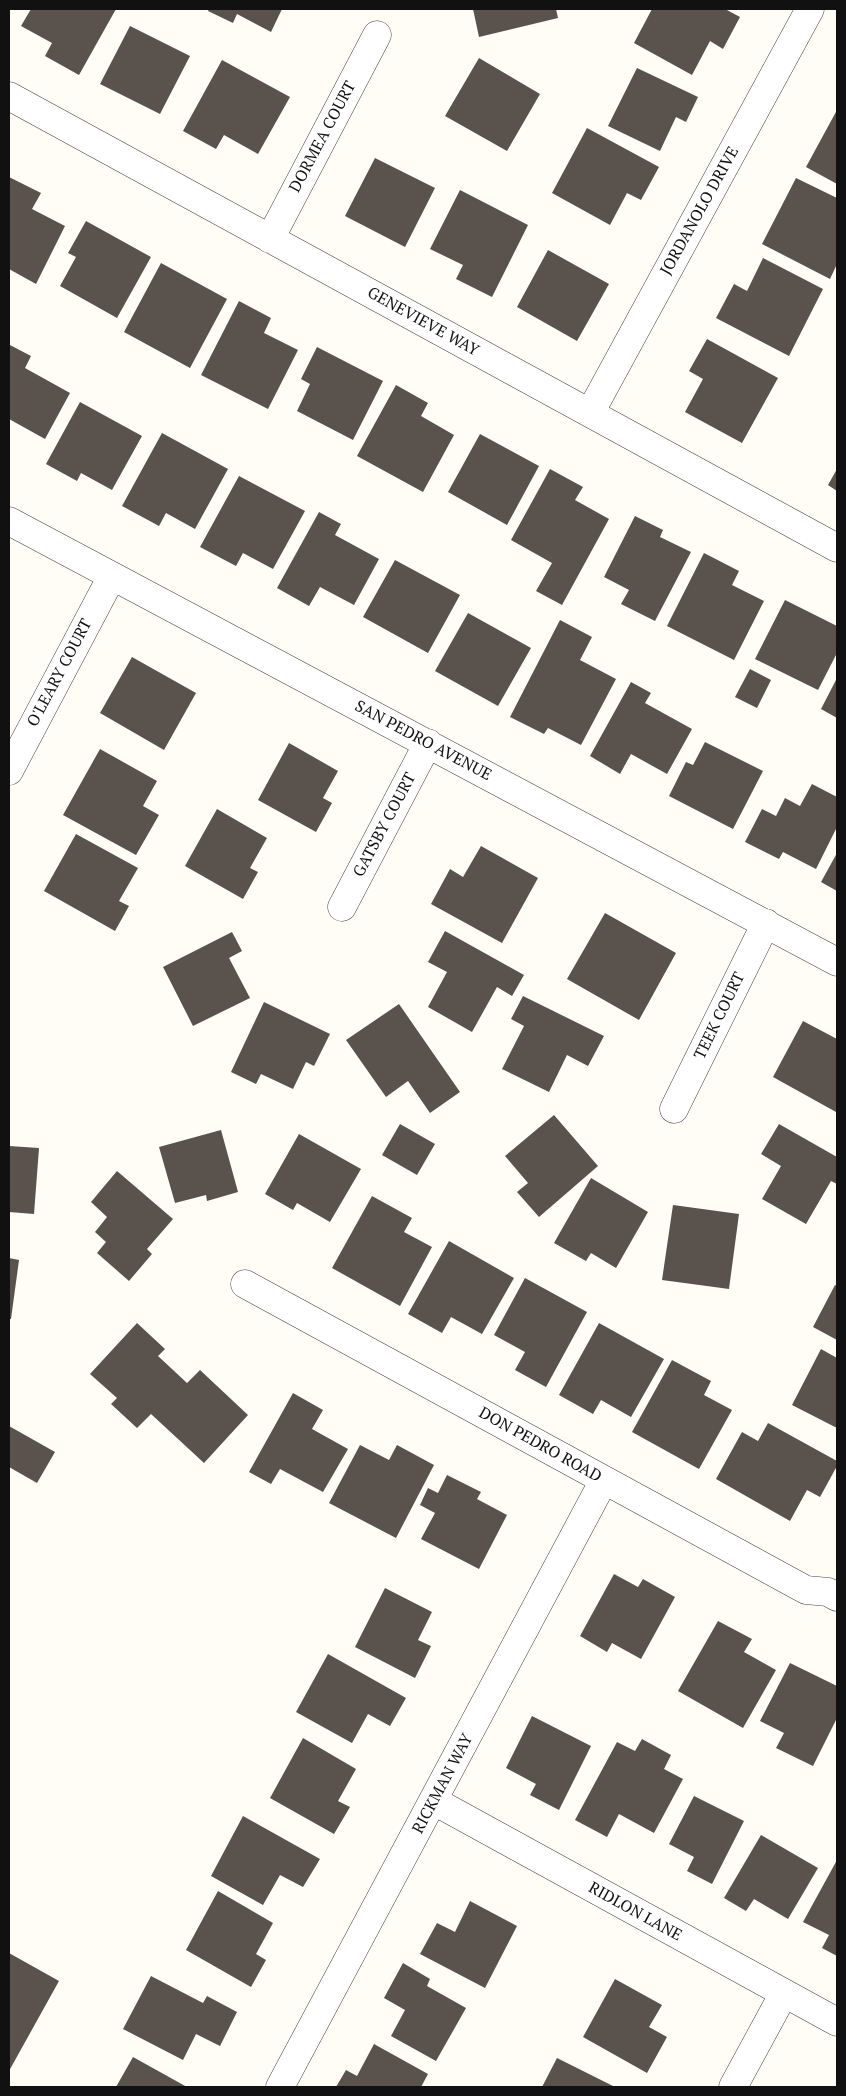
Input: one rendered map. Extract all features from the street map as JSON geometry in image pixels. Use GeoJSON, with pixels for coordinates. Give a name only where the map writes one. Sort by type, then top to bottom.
{"type":"FeatureCollection","features":[{"type":"Feature","properties":{"kind":"street","name":"JORDANOLO DRIVE"},"geometry":{"type":"LineString","coordinates":[[590,413],[810,9]]}},
{"type":"Feature","properties":{"kind":"street","name":"DORMEA COURT"},"geometry":{"type":"LineString","coordinates":[[270,239],[377,36]]}},
{"type":"Feature","properties":{"kind":"street","name":"GENEVIEVE WAY"},"geometry":{"type":"LineString","coordinates":[[9,96],[837,548]]}},
{"type":"Feature","properties":{"kind":"street","name":"SAN PEDRO AVENUE"},"geometry":{"type":"LineString","coordinates":[[9,521],[837,962]]}},
{"type":"Feature","properties":{"kind":"street","name":"O'LEARY COURT"},"geometry":{"type":"LineString","coordinates":[[9,771],[112,576]]}},
{"type":"Feature","properties":{"kind":"street","name":"GATSBY COURT"},"geometry":{"type":"LineString","coordinates":[[342,907],[428,743]]}},
{"type":"Feature","properties":{"kind":"street","name":"TEEK COURT"},"geometry":{"type":"LineString","coordinates":[[674,1109],[766,924]]}},
{"type":"Feature","properties":{"kind":"street","name":"DON PEDRO ROAD"},"geometry":{"type":"LineString","coordinates":[[245,1284],[806,1590],[834,1588]]}},
{"type":"Feature","properties":{"kind":"street","name":"RICKMAN WAY"},"geometry":{"type":"LineString","coordinates":[[280,2087],[604,1480]]}},
{"type":"Feature","properties":{"kind":"street","name":"RIDLON LANE"},"geometry":{"type":"LineString","coordinates":[[434,1801],[837,2022]]}},
{"type":"Feature","properties":{"kind":"street"},"geometry":{"type":"LineString","coordinates":[[733,2087],[784,1993]]}},
{"type":"Feature","properties":{"kind":"building"},"geometry":{"type":"Polygon","coordinates":[[[31,9],[116,9],[79,75],[45,56],[52,43],[21,26],[31,9]]]}},
{"type":"Feature","properties":{"kind":"building"},"geometry":{"type":"Polygon","coordinates":[[[209,9],[282,9],[271,32],[237,14],[233,23],[208,11],[209,9]]]}},
{"type":"Feature","properties":{"kind":"building"},"geometry":{"type":"Polygon","coordinates":[[[473,9],[556,9],[558,18],[479,37],[473,9]]]}},
{"type":"Feature","properties":{"kind":"building"},"geometry":{"type":"Polygon","coordinates":[[[652,9],[725,9],[740,17],[723,49],[710,41],[692,75],[634,43],[652,9]]]}},
{"type":"Feature","properties":{"kind":"building"},"geometry":{"type":"Polygon","coordinates":[[[130,26],[190,56],[160,114],[100,84],[130,26]]]}},
{"type":"Feature","properties":{"kind":"building"},"geometry":{"type":"Polygon","coordinates":[[[479,58],[540,94],[507,151],[445,116],[479,58]]]}},
{"type":"Feature","properties":{"kind":"building"},"geometry":{"type":"Polygon","coordinates":[[[222,60],[290,97],[258,154],[224,135],[216,149],[183,131],[222,60]]]}},
{"type":"Feature","properties":{"kind":"building"},"geometry":{"type":"Polygon","coordinates":[[[637,68],[698,97],[686,122],[676,117],[660,151],[608,126],[637,68]]]}},
{"type":"Feature","properties":{"kind":"building"},"geometry":{"type":"Polygon","coordinates":[[[837,110],[837,184],[806,167],[837,110]]]}},
{"type":"Feature","properties":{"kind":"building"},"geometry":{"type":"Polygon","coordinates":[[[587,128],[659,167],[641,200],[627,193],[610,225],[552,193],[587,128]]]}},
{"type":"Feature","properties":{"kind":"building"},"geometry":{"type":"Polygon","coordinates":[[[375,158],[435,188],[405,247],[345,216],[375,158]]]}},
{"type":"Feature","properties":{"kind":"building"},"geometry":{"type":"Polygon","coordinates":[[[9,177],[41,193],[32,209],[65,226],[36,284],[9,269],[9,177]]]}},
{"type":"Feature","properties":{"kind":"building"},"geometry":{"type":"Polygon","coordinates":[[[796,178],[837,198],[837,264],[830,279],[762,244],[796,178]]]}},
{"type":"Feature","properties":{"kind":"building"},"geometry":{"type":"Polygon","coordinates":[[[460,190],[528,225],[492,297],[456,279],[463,265],[430,249],[460,190]]]}},
{"type":"Feature","properties":{"kind":"building"},"geometry":{"type":"Polygon","coordinates":[[[86,221],[151,257],[117,318],[60,286],[76,257],[68,253],[86,221]]]}},
{"type":"Feature","properties":{"kind":"building"},"geometry":{"type":"Polygon","coordinates":[[[548,250],[609,284],[577,341],[517,307],[548,250]]]}},
{"type":"Feature","properties":{"kind":"building"},"geometry":{"type":"Polygon","coordinates":[[[763,258],[823,289],[789,356],[716,318],[734,284],[747,291],[763,258]]]}},
{"type":"Feature","properties":{"kind":"building"},"geometry":{"type":"Polygon","coordinates":[[[161,263],[227,299],[190,368],[124,332],[161,263]]]}},
{"type":"Feature","properties":{"kind":"building"},"geometry":{"type":"Polygon","coordinates":[[[239,301],[271,318],[264,333],[298,350],[268,409],[201,375],[239,301]]]}},
{"type":"Feature","properties":{"kind":"building"},"geometry":{"type":"Polygon","coordinates":[[[707,339],[778,378],[742,443],[685,412],[703,379],[689,371],[707,339]]]}},
{"type":"Feature","properties":{"kind":"building"},"geometry":{"type":"Polygon","coordinates":[[[10,345],[31,356],[25,368],[70,393],[45,439],[9,419],[10,345]]]}},
{"type":"Feature","properties":{"kind":"building"},"geometry":{"type":"Polygon","coordinates":[[[317,347],[383,381],[353,440],[297,411],[310,384],[301,379],[317,347]]]}},
{"type":"Feature","properties":{"kind":"building"},"geometry":{"type":"Polygon","coordinates":[[[396,385],[428,403],[421,416],[454,435],[423,492],[357,456],[396,385]]]}},
{"type":"Feature","properties":{"kind":"building"},"geometry":{"type":"Polygon","coordinates":[[[80,402],[142,436],[112,490],[81,473],[77,481],[46,464],[80,402]]]}},
{"type":"Feature","properties":{"kind":"building"},"geometry":{"type":"Polygon","coordinates":[[[162,433],[228,469],[195,529],[166,513],[159,526],[122,506],[162,433]]]}},
{"type":"Feature","properties":{"kind":"building"},"geometry":{"type":"Polygon","coordinates":[[[480,434],[539,466],[507,525],[448,492],[480,434]]]}},
{"type":"Feature","properties":{"kind":"building"},"geometry":{"type":"Polygon","coordinates":[[[550,469],[583,487],[575,500],[609,519],[562,605],[536,591],[552,563],[511,540],[550,469]]]}},
{"type":"Feature","properties":{"kind":"building"},"geometry":{"type":"Polygon","coordinates":[[[837,469],[837,491],[828,485],[837,469]]]}},
{"type":"Feature","properties":{"kind":"building"},"geometry":{"type":"Polygon","coordinates":[[[239,476],[305,511],[273,569],[243,553],[236,566],[200,547],[239,476]]]}},
{"type":"Feature","properties":{"kind":"building"},"geometry":{"type":"Polygon","coordinates":[[[319,512],[341,524],[335,535],[379,559],[354,605],[320,587],[309,606],[277,588],[319,512]]]}},
{"type":"Feature","properties":{"kind":"building"},"geometry":{"type":"Polygon","coordinates":[[[635,516],[663,530],[660,537],[691,552],[655,621],[621,604],[629,590],[604,577],[635,516]]]}},
{"type":"Feature","properties":{"kind":"building"},"geometry":{"type":"Polygon","coordinates":[[[704,553],[739,571],[732,585],[764,601],[734,660],[667,626],[704,553]]]}},
{"type":"Feature","properties":{"kind":"building"},"geometry":{"type":"Polygon","coordinates":[[[395,560],[460,595],[428,653],[363,617],[395,560]]]}},
{"type":"Feature","properties":{"kind":"building"},"geometry":{"type":"Polygon","coordinates":[[[785,600],[837,626],[837,653],[818,690],[755,659],[785,600]]]}},
{"type":"Feature","properties":{"kind":"building"},"geometry":{"type":"Polygon","coordinates":[[[468,613],[531,648],[498,706],[435,671],[468,613]]]}},
{"type":"Feature","properties":{"kind":"building"},"geometry":{"type":"Polygon","coordinates":[[[560,620],[592,637],[580,660],[616,679],[581,745],[548,728],[544,734],[510,717],[560,620]]]}},
{"type":"Feature","properties":{"kind":"building"},"geometry":{"type":"Polygon","coordinates":[[[132,657],[196,693],[164,750],[100,713],[132,657]]]}},
{"type":"Feature","properties":{"kind":"building"},"geometry":{"type":"Polygon","coordinates":[[[750,669],[771,680],[757,708],[735,697],[750,669]]]}},
{"type":"Feature","properties":{"kind":"building"},"geometry":{"type":"Polygon","coordinates":[[[837,678],[837,718],[821,709],[837,678]]]}},
{"type":"Feature","properties":{"kind":"building"},"geometry":{"type":"Polygon","coordinates":[[[631,682],[651,693],[645,703],[692,729],[667,774],[631,754],[620,774],[590,756],[631,682]]]}},
{"type":"Feature","properties":{"kind":"building"},"geometry":{"type":"Polygon","coordinates":[[[705,742],[763,771],[733,829],[669,796],[686,762],[693,765],[705,742]]]}},
{"type":"Feature","properties":{"kind":"building"},"geometry":{"type":"Polygon","coordinates":[[[289,743],[338,771],[323,798],[332,803],[316,832],[258,800],[289,743]]]}},
{"type":"Feature","properties":{"kind":"building"},"geometry":{"type":"Polygon","coordinates":[[[100,749],[157,781],[143,806],[159,815],[136,855],[63,815],[100,749]]]}},
{"type":"Feature","properties":{"kind":"building"},"geometry":{"type":"Polygon","coordinates":[[[812,784],[837,797],[837,827],[816,869],[783,852],[779,859],[745,842],[762,809],[776,816],[785,798],[800,806],[812,784]]]}},
{"type":"Feature","properties":{"kind":"building"},"geometry":{"type":"Polygon","coordinates":[[[217,809],[267,838],[250,868],[258,872],[243,899],[185,866],[217,809]]]}},
{"type":"Feature","properties":{"kind":"building"},"geometry":{"type":"Polygon","coordinates":[[[76,834],[138,868],[119,901],[129,906],[115,931],[44,891],[76,834]]]}},
{"type":"Feature","properties":{"kind":"building"},"geometry":{"type":"Polygon","coordinates":[[[481,846],[538,878],[502,943],[431,904],[450,869],[463,877],[481,846]]]}},
{"type":"Feature","properties":{"kind":"building"},"geometry":{"type":"Polygon","coordinates":[[[837,853],[837,891],[821,882],[837,853]]]}},
{"type":"Feature","properties":{"kind":"building"},"geometry":{"type":"Polygon","coordinates":[[[605,913],[676,953],[639,1020],[567,979],[605,913]]]}},
{"type":"Feature","properties":{"kind":"building"},"geometry":{"type":"Polygon","coordinates":[[[445,931],[524,975],[512,996],[497,987],[472,1032],[428,1007],[447,972],[428,962],[445,931]]]}},
{"type":"Feature","properties":{"kind":"building"},"geometry":{"type":"Polygon","coordinates":[[[232,932],[242,951],[229,958],[250,998],[193,1026],[163,967],[232,932]]]}},
{"type":"Feature","properties":{"kind":"building"},"geometry":{"type":"Polygon","coordinates":[[[523,996],[604,1036],[588,1066],[567,1055],[549,1092],[502,1069],[524,1026],[511,1019],[523,996]]]}},
{"type":"Feature","properties":{"kind":"building"},"geometry":{"type":"Polygon","coordinates":[[[264,1002],[330,1034],[314,1066],[306,1062],[293,1089],[261,1074],[256,1084],[231,1072],[264,1002]]]}},
{"type":"Feature","properties":{"kind":"building"},"geometry":{"type":"Polygon","coordinates":[[[399,1004],[460,1092],[430,1113],[408,1081],[386,1097],[346,1040],[399,1004]]]}},
{"type":"Feature","properties":{"kind":"building"},"geometry":{"type":"Polygon","coordinates":[[[803,1021],[837,1039],[836,1112],[773,1077],[803,1021]]]}},
{"type":"Feature","properties":{"kind":"building"},"geometry":{"type":"Polygon","coordinates":[[[554,1115],[598,1166],[539,1217],[517,1192],[528,1183],[505,1156],[554,1115]]]}},
{"type":"Feature","properties":{"kind":"building"},"geometry":{"type":"Polygon","coordinates":[[[400,1124],[435,1144],[417,1175],[382,1155],[400,1124]]]}},
{"type":"Feature","properties":{"kind":"building"},"geometry":{"type":"Polygon","coordinates":[[[779,1124],[837,1157],[837,1184],[831,1181],[806,1224],[762,1199],[781,1166],[761,1154],[779,1124]]]}},
{"type":"Feature","properties":{"kind":"building"},"geometry":{"type":"Polygon","coordinates":[[[221,1130],[238,1192],[207,1201],[206,1195],[175,1203],[159,1147],[221,1130]]]}},
{"type":"Feature","properties":{"kind":"building"},"geometry":{"type":"Polygon","coordinates":[[[299,1134],[361,1169],[330,1222],[297,1203],[293,1210],[265,1194],[299,1134]]]}},
{"type":"Feature","properties":{"kind":"building"},"geometry":{"type":"Polygon","coordinates":[[[9,1146],[39,1148],[34,1214],[9,1212],[9,1146]]]}},
{"type":"Feature","properties":{"kind":"building"},"geometry":{"type":"Polygon","coordinates":[[[117,1171],[173,1219],[147,1249],[152,1254],[129,1281],[97,1253],[106,1242],[95,1232],[107,1217],[91,1202],[117,1171]]]}},
{"type":"Feature","properties":{"kind":"building"},"geometry":{"type":"Polygon","coordinates":[[[591,1178],[648,1212],[616,1268],[591,1253],[586,1261],[554,1243],[591,1178]]]}},
{"type":"Feature","properties":{"kind":"building"},"geometry":{"type":"Polygon","coordinates":[[[372,1196],[412,1218],[404,1232],[432,1247],[400,1306],[332,1268],[372,1196]]]}},
{"type":"Feature","properties":{"kind":"building"},"geometry":{"type":"Polygon","coordinates":[[[673,1205],[739,1214],[729,1289],[662,1280],[673,1205]]]}},
{"type":"Feature","properties":{"kind":"building"},"geometry":{"type":"Polygon","coordinates":[[[449,1241],[514,1278],[482,1334],[451,1317],[442,1333],[408,1314],[449,1241]]]}},
{"type":"Feature","properties":{"kind":"building"},"geometry":{"type":"Polygon","coordinates":[[[9,1258],[19,1260],[11,1319],[9,1319],[9,1258]]]}},
{"type":"Feature","properties":{"kind":"building"},"geometry":{"type":"Polygon","coordinates":[[[525,1278],[587,1312],[546,1387],[515,1370],[525,1352],[494,1335],[525,1278]]]}},
{"type":"Feature","properties":{"kind":"building"},"geometry":{"type":"Polygon","coordinates":[[[835,1285],[837,1286],[837,1340],[813,1327],[835,1285]]]}},
{"type":"Feature","properties":{"kind":"building"},"geometry":{"type":"Polygon","coordinates":[[[137,1323],[165,1349],[158,1356],[187,1383],[200,1370],[248,1415],[204,1463],[151,1414],[137,1428],[111,1404],[117,1398],[90,1374],[137,1323]]]}},
{"type":"Feature","properties":{"kind":"building"},"geometry":{"type":"Polygon","coordinates":[[[599,1323],[664,1359],[631,1417],[601,1400],[593,1414],[559,1395],[599,1323]]]}},
{"type":"Feature","properties":{"kind":"building"},"geometry":{"type":"Polygon","coordinates":[[[821,1349],[837,1358],[837,1428],[792,1405],[821,1349]]]}},
{"type":"Feature","properties":{"kind":"building"},"geometry":{"type":"Polygon","coordinates":[[[672,1360],[711,1381],[704,1395],[732,1410],[699,1469],[632,1432],[672,1360]]]}},
{"type":"Feature","properties":{"kind":"building"},"geometry":{"type":"Polygon","coordinates":[[[293,1393],[323,1410],[312,1429],[348,1449],[323,1492],[280,1469],[271,1484],[249,1472],[293,1393]]]}},
{"type":"Feature","properties":{"kind":"building"},"geometry":{"type":"Polygon","coordinates":[[[768,1423],[837,1461],[837,1466],[820,1497],[807,1490],[790,1521],[716,1479],[742,1432],[758,1441],[768,1423]]]}},
{"type":"Feature","properties":{"kind":"building"},"geometry":{"type":"Polygon","coordinates":[[[9,1426],[55,1452],[37,1483],[9,1467],[9,1426]]]}},
{"type":"Feature","properties":{"kind":"building"},"geometry":{"type":"Polygon","coordinates":[[[360,1445],[389,1460],[397,1445],[434,1465],[396,1538],[329,1503],[360,1445]]]}},
{"type":"Feature","properties":{"kind":"building"},"geometry":{"type":"Polygon","coordinates":[[[447,1475],[481,1492],[477,1499],[507,1515],[479,1569],[421,1539],[435,1513],[420,1505],[428,1488],[438,1493],[447,1475]]]}},
{"type":"Feature","properties":{"kind":"building"},"geometry":{"type":"Polygon","coordinates":[[[614,1574],[638,1587],[643,1579],[675,1597],[641,1659],[612,1643],[607,1652],[580,1636],[614,1574]]]}},
{"type":"Feature","properties":{"kind":"building"},"geometry":{"type":"Polygon","coordinates":[[[385,1588],[432,1612],[418,1640],[431,1646],[415,1678],[355,1647],[385,1588]]]}},
{"type":"Feature","properties":{"kind":"building"},"geometry":{"type":"Polygon","coordinates":[[[718,1621],[752,1639],[744,1652],[776,1670],[743,1728],[678,1691],[718,1621]]]}},
{"type":"Feature","properties":{"kind":"building"},"geometry":{"type":"Polygon","coordinates":[[[328,1654],[406,1698],[390,1726],[368,1714],[352,1743],[296,1712],[328,1654]]]}},
{"type":"Feature","properties":{"kind":"building"},"geometry":{"type":"Polygon","coordinates":[[[790,1663],[837,1686],[837,1718],[813,1766],[776,1748],[784,1733],[760,1721],[790,1663]]]}},
{"type":"Feature","properties":{"kind":"building"},"geometry":{"type":"Polygon","coordinates":[[[532,1716],[591,1746],[559,1810],[530,1795],[536,1784],[506,1768],[532,1716]]]}},
{"type":"Feature","properties":{"kind":"building"},"geometry":{"type":"Polygon","coordinates":[[[303,1738],[356,1769],[338,1801],[350,1807],[334,1834],[270,1798],[303,1738]]]}},
{"type":"Feature","properties":{"kind":"building"},"geometry":{"type":"Polygon","coordinates":[[[642,1739],[671,1755],[664,1769],[683,1779],[654,1833],[619,1814],[607,1837],[575,1820],[617,1742],[635,1751],[642,1739]]]}},
{"type":"Feature","properties":{"kind":"building"},"geometry":{"type":"Polygon","coordinates":[[[694,1796],[744,1821],[712,1884],[687,1871],[694,1857],[669,1844],[694,1796]]]}},
{"type":"Feature","properties":{"kind":"building"},"geometry":{"type":"Polygon","coordinates":[[[243,1816],[320,1859],[303,1887],[280,1875],[263,1905],[211,1876],[243,1816]]]}},
{"type":"Feature","properties":{"kind":"building"},"geometry":{"type":"Polygon","coordinates":[[[761,1835],[818,1868],[788,1919],[754,1899],[746,1911],[724,1898],[761,1835]]]}},
{"type":"Feature","properties":{"kind":"building"},"geometry":{"type":"Polygon","coordinates":[[[837,1860],[837,1956],[822,1948],[829,1935],[803,1922],[837,1860]]]}},
{"type":"Feature","properties":{"kind":"building"},"geometry":{"type":"Polygon","coordinates":[[[218,1891],[273,1923],[256,1954],[266,1960],[251,1987],[186,1950],[218,1891]]]}},
{"type":"Feature","properties":{"kind":"building"},"geometry":{"type":"Polygon","coordinates":[[[470,1901],[517,1926],[485,1988],[420,1954],[437,1923],[455,1932],[470,1901]]]}},
{"type":"Feature","properties":{"kind":"building"},"geometry":{"type":"Polygon","coordinates":[[[9,1953],[59,1981],[9,2071],[9,1953]]]}},
{"type":"Feature","properties":{"kind":"building"},"geometry":{"type":"Polygon","coordinates":[[[403,1963],[430,1979],[427,1986],[466,2008],[436,2061],[391,2036],[405,2010],[384,1998],[403,1963]]]}},
{"type":"Feature","properties":{"kind":"building"},"geometry":{"type":"Polygon","coordinates":[[[151,1976],[203,2003],[207,1996],[237,2012],[220,2046],[196,2034],[183,2060],[123,2029],[151,1976]]]}},
{"type":"Feature","properties":{"kind":"building"},"geometry":{"type":"Polygon","coordinates":[[[615,1979],[662,2005],[649,2027],[667,2037],[647,2073],[583,2037],[615,1979]]]}},
{"type":"Feature","properties":{"kind":"building"},"geometry":{"type":"Polygon","coordinates":[[[374,2044],[428,2074],[421,2087],[336,2087],[346,2070],[357,2076],[374,2044]]]}},
{"type":"Feature","properties":{"kind":"building"},"geometry":{"type":"Polygon","coordinates":[[[133,2057],[187,2087],[116,2087],[133,2057]]]}},
{"type":"Feature","properties":{"kind":"building"},"geometry":{"type":"Polygon","coordinates":[[[557,2058],[615,2087],[542,2087],[557,2058]]]}}]}
